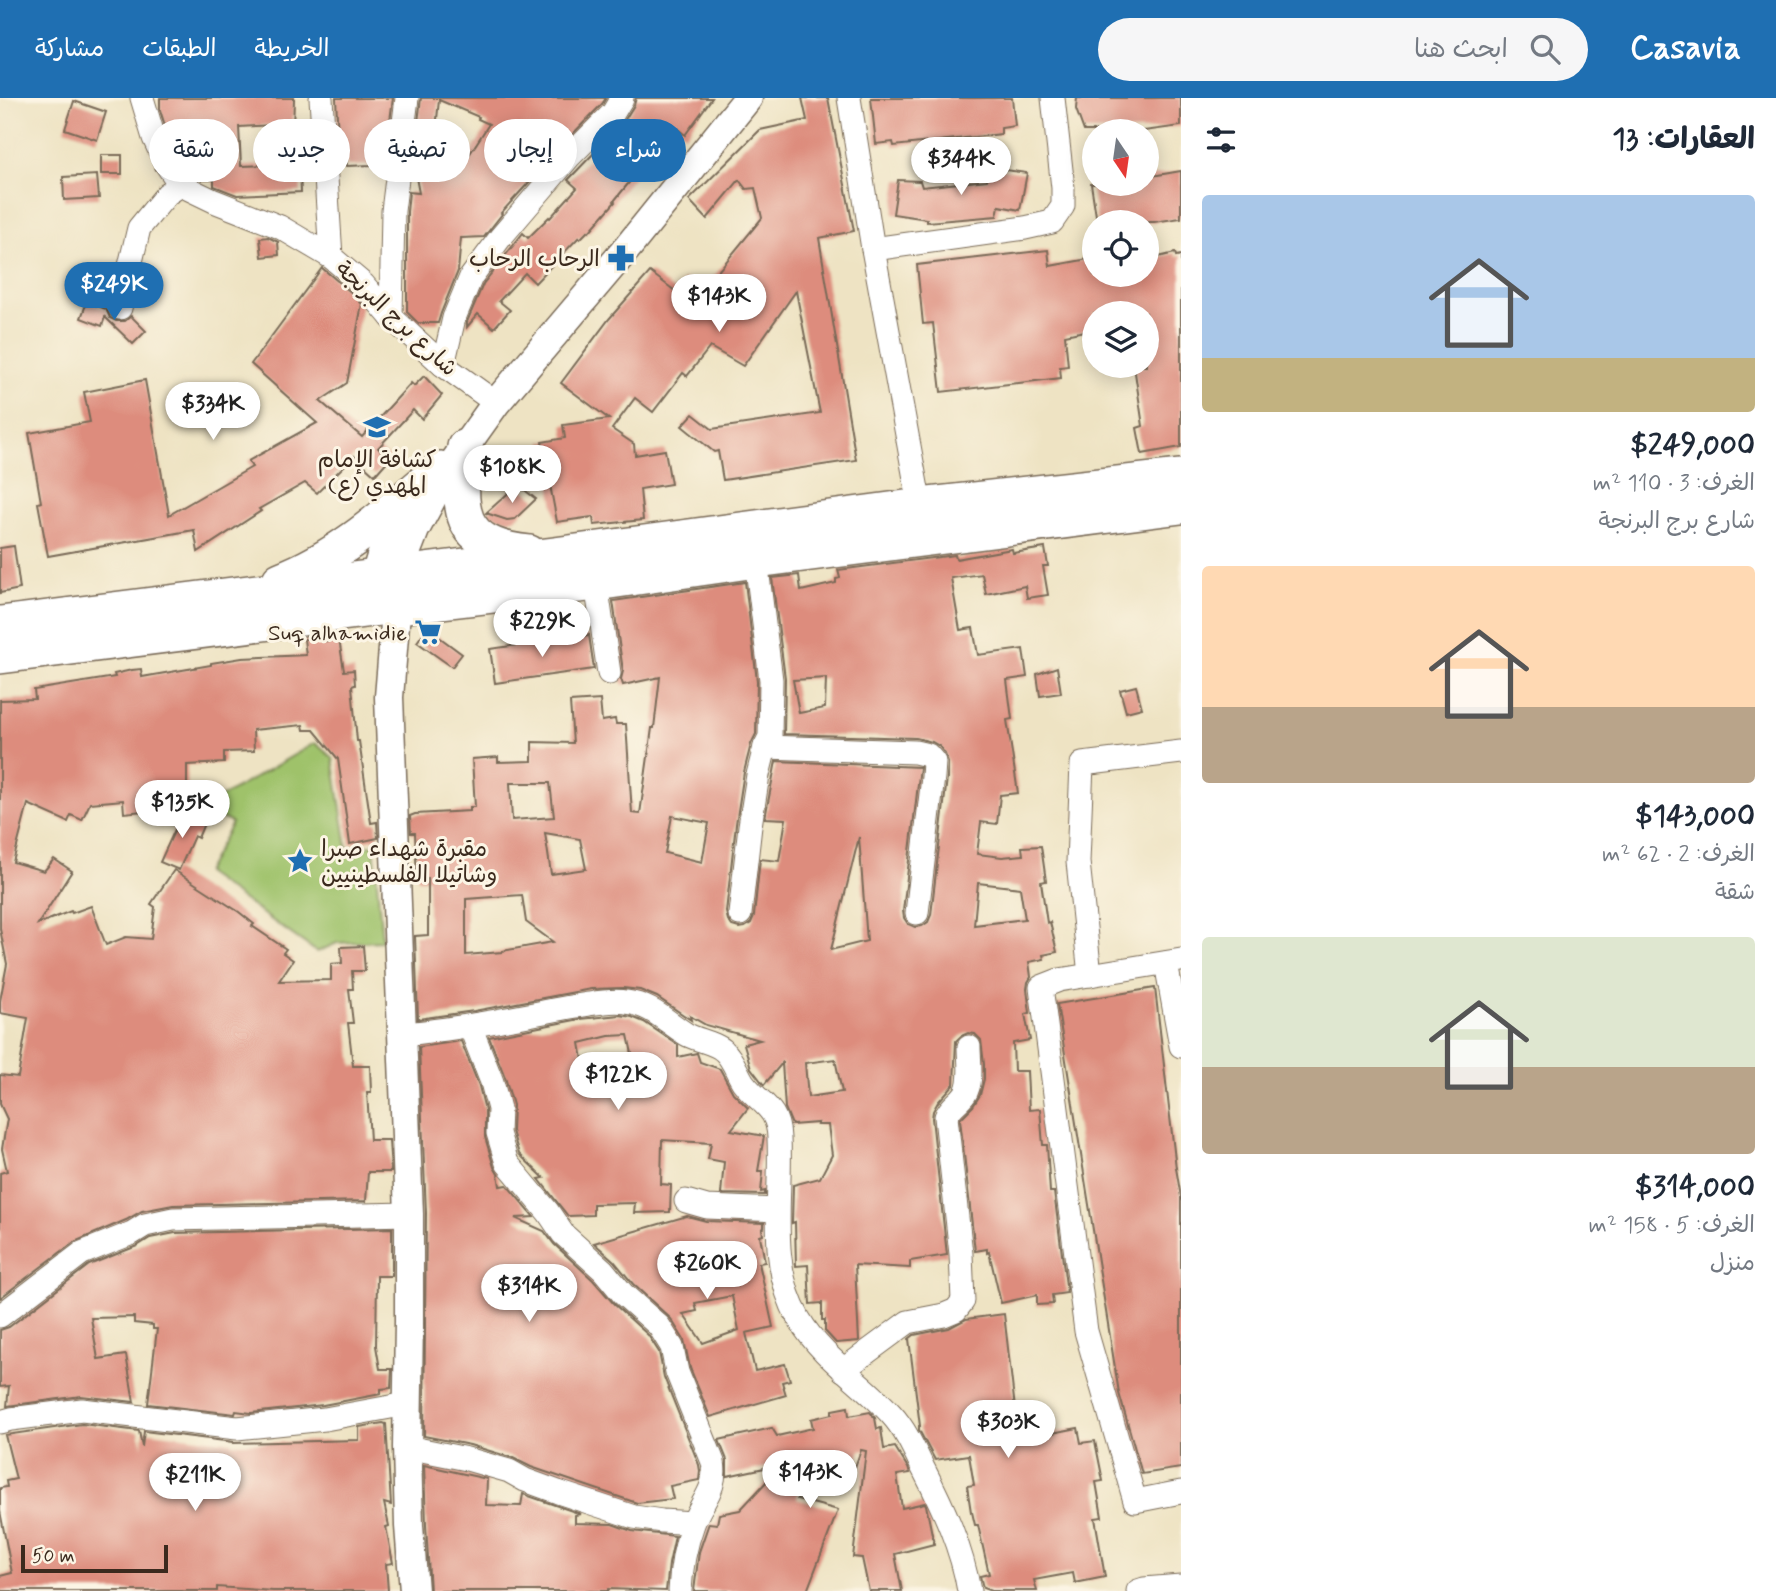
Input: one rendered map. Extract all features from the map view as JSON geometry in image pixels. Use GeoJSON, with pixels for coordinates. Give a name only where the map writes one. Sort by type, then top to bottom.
{"type":"FeatureCollection","features":[{"type":"Feature","properties":{"kind":"main road"},"geometry":{"type":"LineString","coordinates":[[459,450],[460,495],[470,527],[496,547],[509,551],[554,555]]}},
{"type":"Feature","properties":{"kind":"main road"},"geometry":{"type":"LineString","coordinates":[[240,594],[300,572],[340,548],[358,536],[459,450]]}},
{"type":"Feature","properties":{"kind":"main road"},"geometry":{"type":"LineString","coordinates":[[0,656],[386,592],[554,555],[920,506],[1181,477]]}},
{"type":"Feature","properties":{"kind":"main road"},"geometry":{"type":"LineString","coordinates":[[0,624],[240,594],[386,592],[596,583],[1181,506]]}},
{"type":"Feature","properties":{"kind":"street","name":"شارع برج البرنجة"},"geometry":{"type":"LineString","coordinates":[[142,98],[154,138],[181,184],[214,201],[280,227],[331,257],[363,284],[391,317],[443,365],[496,404]]}},
{"type":"Feature","properties":{"kind":"street"},"geometry":{"type":"LineString","coordinates":[[321,98],[331,257]]}},
{"type":"Feature","properties":{"kind":"street"},"geometry":{"type":"LineString","coordinates":[[391,317],[393,211],[407,98]]}},
{"type":"Feature","properties":{"kind":"street"},"geometry":{"type":"LineString","coordinates":[[443,365],[454,318],[471,277],[500,238],[570,156],[613,113],[622,98]]}},
{"type":"Feature","properties":{"kind":"street"},"geometry":{"type":"LineString","coordinates":[[414,1591],[407,1447],[409,1214],[386,592],[415,530],[459,450],[748,98]]}},
{"type":"Feature","properties":{"kind":"street"},"geometry":{"type":"LineString","coordinates":[[849,98],[873,249],[920,506]]}},
{"type":"Feature","properties":{"kind":"street"},"geometry":{"type":"LineString","coordinates":[[873,249],[1052,222],[1063,206],[1053,98]]}},
{"type":"Feature","properties":{"kind":"street"},"geometry":{"type":"LineString","coordinates":[[120,308],[139,228],[167,194],[181,184]]}},
{"type":"Feature","properties":{"kind":"street"},"geometry":{"type":"LineString","coordinates":[[740,914],[758,775],[770,737],[771,680],[756,560]]}},
{"type":"Feature","properties":{"kind":"street"},"geometry":{"type":"LineString","coordinates":[[596,583],[609,673]]}},
{"type":"Feature","properties":{"kind":"street"},"geometry":{"type":"LineString","coordinates":[[765,747],[915,752],[928,755],[934,762],[917,913]]}},
{"type":"Feature","properties":{"kind":"street"},"geometry":{"type":"LineString","coordinates":[[1090,975],[1078,862],[1082,764],[1181,752]]}},
{"type":"Feature","properties":{"kind":"street"},"geometry":{"type":"LineString","coordinates":[[1181,1046],[1174,962],[1059,980],[1041,986],[1086,1331],[1135,1501],[1181,1492]]}},
{"type":"Feature","properties":{"kind":"street"},"geometry":{"type":"LineString","coordinates":[[402,1035],[470,1026],[582,1005],[628,1002],[651,1010],[687,1035],[724,1050],[745,1084],[774,1113],[779,1135],[777,1210],[783,1279],[790,1302],[810,1335],[892,1415],[913,1448],[945,1513],[962,1560],[969,1591]]}},
{"type":"Feature","properties":{"kind":"street"},"geometry":{"type":"LineString","coordinates":[[470,1026],[492,1082],[499,1109],[498,1133],[507,1163],[563,1234],[659,1326],[672,1347],[677,1372],[715,1473],[713,1484],[693,1523],[684,1554],[680,1591]]}},
{"type":"Feature","properties":{"kind":"street"},"geometry":{"type":"LineString","coordinates":[[843,1370],[908,1322],[944,1315],[956,1310],[963,1301],[961,1254],[946,1117],[949,1109],[965,1094],[969,1083],[969,1047]]}},
{"type":"Feature","properties":{"kind":"street"},"geometry":{"type":"LineString","coordinates":[[686,1201],[707,1207],[777,1210]]}},
{"type":"Feature","properties":{"kind":"street"},"geometry":{"type":"LineString","coordinates":[[0,1316],[82,1253],[145,1225],[173,1219],[409,1214]]}},
{"type":"Feature","properties":{"kind":"street"},"geometry":{"type":"LineString","coordinates":[[0,1422],[82,1410],[237,1428],[325,1419],[407,1405]]}},
{"type":"Feature","properties":{"kind":"street"},"geometry":{"type":"LineString","coordinates":[[407,1447],[467,1458],[634,1517],[693,1523]]}},
{"type":"Feature","properties":{"kind":"street"},"geometry":{"type":"LineString","coordinates":[[1139,1591],[1144,1588],[1181,1586]]}},
{"type":"Feature","properties":{"kind":"green space"},"geometry":{"type":"Polygon","coordinates":[[[315,743],[333,758],[347,848],[374,845],[382,941],[337,943],[317,952],[205,873],[232,823],[208,812],[216,800],[315,743]]]}},
{"type":"Feature","properties":{"kind":"building"},"geometry":{"type":"Polygon","coordinates":[[[160,98],[294,98],[293,119],[253,119],[253,126],[239,127],[239,119],[163,119],[160,98]]]}},
{"type":"Feature","properties":{"kind":"building"},"geometry":{"type":"Polygon","coordinates":[[[336,98],[393,98],[390,119],[364,119],[364,165],[350,166],[350,119],[337,119],[336,98]]]}},
{"type":"Feature","properties":{"kind":"building"},"geometry":{"type":"Polygon","coordinates":[[[421,98],[606,98],[577,130],[577,119],[484,119],[484,122],[439,100],[437,119],[418,119],[421,98]]]}},
{"type":"Feature","properties":{"kind":"building"},"geometry":{"type":"Polygon","coordinates":[[[636,98],[712,98],[686,134],[686,119],[625,119],[636,98]]]}},
{"type":"Feature","properties":{"kind":"building"},"geometry":{"type":"Polygon","coordinates":[[[802,98],[828,98],[854,231],[819,238],[856,460],[723,480],[718,451],[714,452],[682,426],[693,414],[712,429],[820,413],[796,291],[743,366],[710,347],[687,376],[683,373],[653,412],[635,398],[612,429],[634,444],[635,455],[665,450],[671,484],[640,489],[643,520],[594,525],[593,517],[557,522],[542,442],[565,438],[563,425],[609,419],[561,383],[609,319],[650,272],[675,291],[685,279],[702,291],[762,218],[755,188],[746,189],[739,180],[707,219],[689,200],[760,130],[807,120],[802,98]]]}},
{"type":"Feature","properties":{"kind":"building"},"geometry":{"type":"Polygon","coordinates":[[[871,98],[1012,98],[1015,126],[1001,128],[1001,134],[894,146],[893,142],[876,144],[871,98]]]}},
{"type":"Feature","properties":{"kind":"building"},"geometry":{"type":"Polygon","coordinates":[[[1077,98],[1181,98],[1181,126],[1159,129],[1159,119],[1082,119],[1082,126],[1076,109],[1077,98]]]}},
{"type":"Feature","properties":{"kind":"building"},"geometry":{"type":"Polygon","coordinates":[[[74,101],[106,112],[97,140],[65,129],[74,101]]]}},
{"type":"Feature","properties":{"kind":"building"},"geometry":{"type":"Polygon","coordinates":[[[239,127],[241,166],[253,166],[253,182],[301,182],[301,192],[237,195],[214,186],[214,182],[239,182],[239,127]]]}},
{"type":"Feature","properties":{"kind":"building"},"geometry":{"type":"Polygon","coordinates":[[[484,132],[484,182],[529,182],[501,213],[484,237],[461,238],[458,271],[438,323],[418,323],[407,312],[409,192],[419,193],[417,182],[470,182],[470,153],[484,132]]]}},
{"type":"Feature","properties":{"kind":"building"},"geometry":{"type":"Polygon","coordinates":[[[101,155],[122,155],[122,174],[101,174],[101,155]]]}},
{"type":"Feature","properties":{"kind":"building"},"geometry":{"type":"Polygon","coordinates":[[[591,156],[591,182],[630,182],[589,232],[580,239],[579,237],[535,283],[525,273],[499,301],[510,310],[494,328],[478,314],[467,327],[483,284],[523,233],[528,238],[577,188],[570,182],[577,182],[577,171],[591,156]]]}},
{"type":"Feature","properties":{"kind":"building"},"geometry":{"type":"Polygon","coordinates":[[[990,168],[1027,173],[1020,210],[999,206],[997,216],[927,222],[927,219],[893,214],[898,180],[920,181],[922,187],[987,180],[990,168]]]}},
{"type":"Feature","properties":{"kind":"building"},"geometry":{"type":"Polygon","coordinates":[[[1181,171],[1181,218],[1159,221],[1159,210],[1095,210],[1093,196],[1159,196],[1159,175],[1181,171]]]}},
{"type":"Feature","properties":{"kind":"building"},"geometry":{"type":"Polygon","coordinates":[[[97,175],[99,198],[64,200],[63,177],[97,175]]]}},
{"type":"Feature","properties":{"kind":"building"},"geometry":{"type":"Polygon","coordinates":[[[268,237],[278,242],[279,255],[262,257],[260,238],[268,237]]]}},
{"type":"Feature","properties":{"kind":"building"},"geometry":{"type":"Polygon","coordinates":[[[1048,250],[1050,266],[1082,260],[1082,287],[1159,287],[1159,257],[1175,253],[1176,256],[1181,255],[1181,447],[1142,454],[1137,428],[1143,426],[1136,378],[1159,378],[1159,301],[1082,301],[1082,331],[1065,335],[1068,366],[1060,367],[1061,378],[941,392],[933,323],[923,324],[917,265],[1048,250]]]}},
{"type":"Feature","properties":{"kind":"building"},"geometry":{"type":"Polygon","coordinates":[[[322,268],[362,304],[347,383],[320,401],[362,437],[411,383],[414,386],[424,376],[442,395],[422,419],[413,410],[378,448],[390,458],[375,475],[354,456],[317,493],[305,483],[259,509],[261,511],[198,552],[194,530],[48,556],[29,433],[90,422],[84,392],[145,380],[169,515],[252,467],[248,461],[317,423],[251,364],[322,268]]]}},
{"type":"Feature","properties":{"kind":"building"},"geometry":{"type":"Polygon","coordinates":[[[87,302],[106,309],[110,318],[116,321],[125,321],[131,316],[146,331],[133,344],[105,317],[102,326],[81,318],[87,302]]]}},
{"type":"Feature","properties":{"kind":"building"},"geometry":{"type":"Polygon","coordinates":[[[514,488],[522,488],[536,499],[515,519],[507,520],[486,513],[514,488]]]}},
{"type":"Feature","properties":{"kind":"building"},"geometry":{"type":"Polygon","coordinates":[[[14,546],[20,589],[0,593],[0,548],[14,546]]]}},
{"type":"Feature","properties":{"kind":"building"},"geometry":{"type":"Polygon","coordinates":[[[1045,548],[1048,566],[1043,566],[1048,595],[1027,598],[1025,586],[986,594],[982,574],[951,578],[960,630],[973,628],[978,655],[1023,649],[1027,677],[1007,680],[1012,719],[1007,720],[1018,793],[1000,795],[997,824],[981,822],[977,854],[1002,857],[1023,855],[1022,847],[1041,846],[1046,881],[1041,882],[1047,923],[1050,922],[1057,952],[1043,955],[1044,959],[1029,962],[1031,977],[1027,989],[1030,1013],[1025,1014],[1030,1040],[1013,1043],[1014,1071],[1027,1071],[1029,1110],[1040,1109],[1043,1145],[1047,1145],[1050,1192],[1054,1192],[1067,1293],[1052,1295],[1053,1304],[1037,1305],[1037,1295],[1001,1303],[989,1252],[987,1253],[987,1249],[975,1251],[960,1119],[980,1095],[984,1064],[981,1040],[975,1034],[968,1033],[956,1041],[954,1084],[938,1102],[932,1118],[947,1255],[910,1261],[910,1268],[855,1265],[859,1341],[836,1343],[825,1331],[822,1303],[810,1304],[808,1265],[796,1266],[795,1222],[792,1223],[793,1185],[820,1178],[832,1155],[828,1125],[792,1125],[785,1108],[782,1063],[764,1085],[751,1068],[744,1044],[760,1040],[706,1025],[690,1016],[691,1020],[657,997],[640,990],[591,989],[418,1019],[415,936],[428,935],[428,879],[417,879],[415,833],[411,833],[410,816],[470,811],[470,807],[475,807],[472,759],[498,757],[498,762],[532,761],[532,742],[573,743],[570,702],[600,700],[602,721],[615,719],[616,724],[626,724],[632,813],[640,814],[660,677],[623,685],[613,601],[745,582],[757,681],[756,734],[744,772],[736,824],[726,912],[728,920],[732,926],[739,928],[751,923],[760,859],[779,861],[786,819],[765,818],[776,761],[920,767],[903,911],[908,924],[922,926],[928,922],[931,915],[947,778],[948,763],[945,754],[932,742],[916,738],[784,734],[785,678],[772,578],[799,575],[801,591],[836,583],[836,579],[840,578],[838,570],[955,555],[956,559],[1012,549],[1013,553],[1045,548]],[[826,678],[793,680],[799,713],[825,708],[826,678]],[[510,783],[512,820],[554,817],[550,783],[510,783]],[[672,816],[665,853],[702,862],[709,823],[672,816]],[[545,833],[551,874],[586,869],[580,839],[545,833]],[[859,837],[831,950],[867,941],[859,837]],[[978,883],[974,925],[1025,919],[1020,888],[978,883]],[[522,895],[466,899],[466,955],[502,952],[553,942],[526,922],[522,895]],[[835,1059],[805,1063],[808,1097],[842,1092],[835,1059]]]}},
{"type":"Feature","properties":{"kind":"building"},"geometry":{"type":"Polygon","coordinates":[[[427,628],[462,654],[452,667],[417,642],[427,628]]]}},
{"type":"Feature","properties":{"kind":"building"},"geometry":{"type":"Polygon","coordinates":[[[589,635],[594,669],[495,683],[490,649],[589,635]]]}},
{"type":"Feature","properties":{"kind":"building"},"geometry":{"type":"Polygon","coordinates":[[[325,636],[326,641],[339,639],[344,671],[354,670],[355,685],[352,686],[357,741],[371,823],[377,822],[378,838],[350,844],[338,759],[314,730],[304,730],[303,725],[253,730],[254,751],[224,752],[224,763],[187,765],[187,791],[171,811],[124,813],[123,800],[90,803],[82,820],[71,815],[68,822],[28,804],[13,862],[44,871],[54,859],[72,871],[38,924],[91,906],[106,945],[126,937],[151,939],[155,907],[151,904],[174,870],[239,912],[254,924],[252,926],[286,949],[283,953],[293,960],[279,981],[331,980],[331,964],[342,963],[341,947],[363,946],[365,971],[352,971],[353,989],[349,989],[353,1023],[348,1023],[353,1066],[370,1066],[371,1092],[367,1092],[370,1140],[389,1140],[391,1172],[368,1172],[366,1201],[173,1205],[142,1211],[74,1242],[0,1298],[0,1173],[7,1171],[2,1149],[7,1119],[0,1104],[0,1075],[18,1077],[28,1018],[0,1013],[7,964],[0,929],[0,700],[35,699],[34,690],[115,677],[114,674],[132,670],[141,669],[142,677],[242,658],[306,655],[304,639],[325,636]]]}},
{"type":"Feature","properties":{"kind":"building"},"geometry":{"type":"Polygon","coordinates":[[[1057,667],[1061,693],[1040,696],[1037,674],[1057,667]]]}},
{"type":"Feature","properties":{"kind":"building"},"geometry":{"type":"Polygon","coordinates":[[[1136,686],[1142,708],[1126,712],[1120,690],[1136,686]]]}},
{"type":"Feature","properties":{"kind":"building"},"geometry":{"type":"Polygon","coordinates":[[[183,812],[205,821],[198,838],[194,836],[179,870],[160,862],[183,812]]]}},
{"type":"Feature","properties":{"kind":"building"},"geometry":{"type":"Polygon","coordinates":[[[1155,988],[1181,1197],[1181,1468],[1142,1474],[1119,1393],[1057,1004],[1155,988]]]}},
{"type":"Feature","properties":{"kind":"building"},"geometry":{"type":"Polygon","coordinates":[[[620,1015],[632,1017],[678,1045],[678,1057],[697,1053],[700,1062],[720,1069],[733,1093],[748,1108],[731,1130],[764,1136],[758,1171],[763,1171],[761,1192],[765,1191],[765,1195],[721,1194],[724,1162],[708,1159],[711,1143],[662,1140],[661,1184],[671,1185],[670,1212],[634,1213],[635,1203],[593,1204],[593,1215],[568,1216],[539,1179],[544,1178],[519,1154],[512,1131],[513,1105],[489,1037],[580,1019],[620,1015]],[[628,1035],[609,1036],[580,1043],[586,1077],[621,1070],[620,1065],[634,1063],[628,1035]]]}},
{"type":"Feature","properties":{"kind":"building"},"geometry":{"type":"Polygon","coordinates":[[[461,1041],[479,1086],[485,1110],[485,1137],[500,1186],[507,1185],[534,1217],[515,1218],[544,1231],[614,1304],[648,1335],[659,1352],[664,1377],[700,1471],[699,1480],[670,1486],[673,1499],[637,1503],[531,1467],[513,1458],[470,1445],[424,1436],[426,1213],[419,1047],[461,1041]]]}},
{"type":"Feature","properties":{"kind":"building"},"geometry":{"type":"Polygon","coordinates":[[[687,1216],[706,1221],[764,1223],[763,1235],[760,1236],[765,1262],[759,1263],[773,1327],[746,1333],[755,1371],[785,1364],[790,1380],[782,1382],[786,1395],[710,1417],[690,1368],[684,1340],[671,1319],[594,1243],[687,1216]],[[732,1296],[695,1303],[697,1311],[683,1314],[703,1343],[739,1330],[732,1296]]]}},
{"type":"Feature","properties":{"kind":"building"},"geometry":{"type":"Polygon","coordinates":[[[392,1228],[392,1276],[377,1276],[376,1346],[380,1369],[392,1369],[391,1388],[381,1389],[381,1394],[323,1405],[251,1413],[236,1411],[235,1414],[148,1404],[157,1329],[153,1329],[153,1325],[134,1323],[134,1317],[91,1318],[98,1359],[126,1355],[134,1402],[81,1396],[7,1406],[9,1386],[0,1387],[0,1330],[9,1327],[89,1265],[150,1238],[175,1233],[392,1228]]]}},
{"type":"Feature","properties":{"kind":"building"},"geometry":{"type":"Polygon","coordinates":[[[1004,1314],[1018,1434],[1036,1431],[1037,1436],[1078,1428],[1081,1443],[1095,1441],[1103,1481],[1096,1482],[1102,1517],[1095,1518],[1105,1577],[1075,1583],[1073,1573],[1034,1580],[1037,1591],[991,1591],[983,1588],[980,1576],[989,1574],[978,1525],[975,1525],[971,1512],[967,1486],[974,1485],[969,1455],[935,1460],[919,1430],[909,1339],[914,1335],[949,1328],[966,1319],[1004,1314]]]}},
{"type":"Feature","properties":{"kind":"building"},"geometry":{"type":"Polygon","coordinates":[[[848,1407],[849,1416],[870,1412],[875,1418],[877,1429],[881,1428],[884,1449],[895,1447],[908,1468],[910,1473],[897,1475],[902,1508],[925,1503],[926,1505],[934,1544],[895,1554],[902,1591],[869,1591],[862,1558],[853,1557],[866,1451],[861,1450],[855,1467],[803,1470],[797,1499],[838,1510],[807,1591],[694,1591],[699,1552],[709,1523],[717,1524],[719,1514],[740,1510],[783,1464],[727,1476],[727,1460],[719,1440],[772,1428],[777,1436],[813,1428],[811,1419],[848,1407]]]}},
{"type":"Feature","properties":{"kind":"building"},"geometry":{"type":"Polygon","coordinates":[[[82,1424],[139,1431],[142,1447],[144,1431],[233,1443],[359,1440],[359,1427],[386,1424],[391,1505],[384,1503],[393,1563],[386,1564],[388,1591],[273,1591],[217,1587],[217,1591],[0,1591],[0,1576],[12,1573],[0,1511],[0,1488],[7,1487],[6,1481],[16,1479],[5,1435],[82,1424]]]}},
{"type":"Feature","properties":{"kind":"building"},"geometry":{"type":"Polygon","coordinates":[[[424,1465],[487,1479],[486,1505],[521,1506],[523,1494],[581,1514],[575,1515],[575,1523],[612,1524],[632,1531],[675,1536],[666,1591],[430,1591],[424,1465]]]}},
{"type":"Feature","properties":{"kind":"place","name":"الرحاب الرحاب"},"geometry":{"type":"Point","coordinates":[621,258]}},
{"type":"Feature","properties":{"kind":"place","name":"كشافة الإمام المهدي (ع)"},"geometry":{"type":"Point","coordinates":[377,427]}},
{"type":"Feature","properties":{"kind":"place","name":"Suq alhamidie"},"geometry":{"type":"Point","coordinates":[428,632]}},
{"type":"Feature","properties":{"kind":"place","name":"مقبرة شهداء صبرا وشاتيلا الفلسطينيين"},"geometry":{"type":"Point","coordinates":[300,861]}}]}
